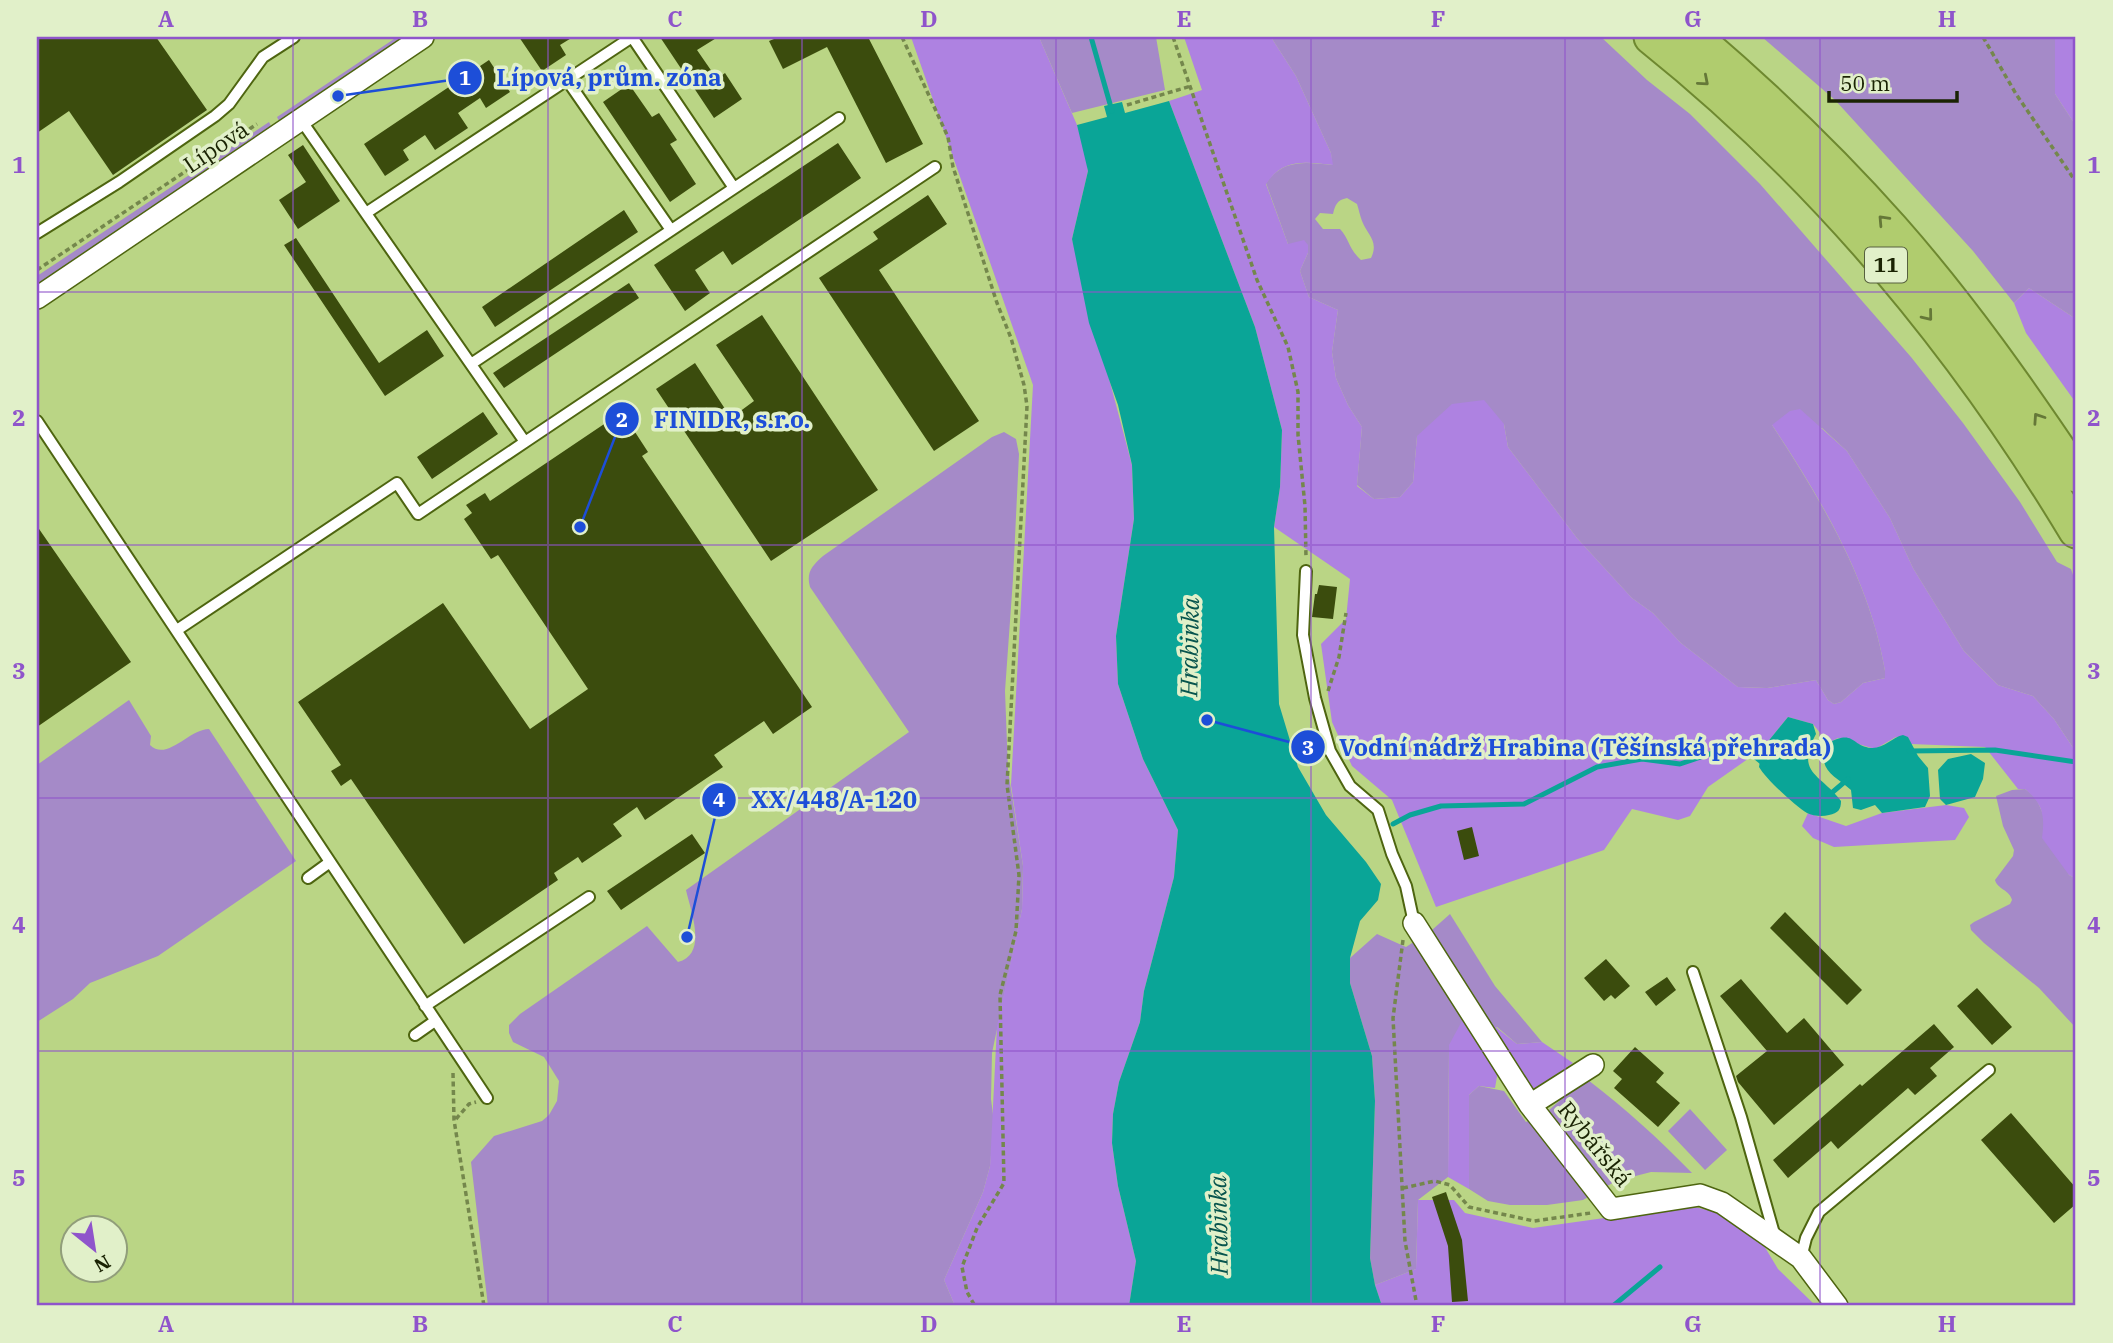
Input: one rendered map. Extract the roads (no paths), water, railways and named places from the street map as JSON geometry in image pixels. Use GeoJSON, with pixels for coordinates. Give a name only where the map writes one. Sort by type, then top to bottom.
{"type":"FeatureCollection","features":[{"type":"Feature","properties":{"kind":"highway","name":"11"},"geometry":{"type":"LineString","coordinates":[[1651,37],[1774,146],[1878,255],[1934,323],[1990,398],[2042,473],[2076,531]]}},
{"type":"Feature","properties":{"kind":"highway","name":"11"},"geometry":{"type":"LineString","coordinates":[[1695,37],[1820,151],[1893,230],[1969,322],[2076,475]]}},
{"type":"Feature","properties":{"kind":"street","name":"Lípová"},"geometry":{"type":"LineString","coordinates":[[37,298],[423,37]]}},
{"type":"Feature","properties":{"kind":"street","name":"Rybářská"},"geometry":{"type":"LineString","coordinates":[[1414,923],[1530,1105],[1611,1209],[1700,1195],[1722,1203],[1801,1258],[1837,1306]]}},
{"type":"Feature","properties":{"kind":"street"},"geometry":{"type":"LineString","coordinates":[[1530,1105],[1592,1065]]}},
{"type":"Feature","properties":{"kind":"lane"},"geometry":{"type":"LineString","coordinates":[[37,233],[119,183],[215,116],[229,104],[263,57],[293,37]]}},
{"type":"Feature","properties":{"kind":"lane"},"geometry":{"type":"LineString","coordinates":[[366,213],[632,37],[734,188]]}},
{"type":"Feature","properties":{"kind":"lane"},"geometry":{"type":"LineString","coordinates":[[567,80],[671,230]]}},
{"type":"Feature","properties":{"kind":"lane"},"geometry":{"type":"LineString","coordinates":[[471,364],[839,118]]}},
{"type":"Feature","properties":{"kind":"lane"},"geometry":{"type":"LineString","coordinates":[[302,120],[525,442]]}},
{"type":"Feature","properties":{"kind":"lane"},"geometry":{"type":"LineString","coordinates":[[177,630],[397,483],[418,514],[935,167]]}},
{"type":"Feature","properties":{"kind":"lane"},"geometry":{"type":"LineString","coordinates":[[37,421],[487,1098]]}},
{"type":"Feature","properties":{"kind":"lane"},"geometry":{"type":"LineString","coordinates":[[1306,571],[1303,635],[1330,751],[1350,786],[1378,810],[1406,886],[1414,923]]}},
{"type":"Feature","properties":{"kind":"lane"},"geometry":{"type":"LineString","coordinates":[[308,878],[330,862]]}},
{"type":"Feature","properties":{"kind":"lane"},"geometry":{"type":"LineString","coordinates":[[425,1006],[589,897]]}},
{"type":"Feature","properties":{"kind":"lane"},"geometry":{"type":"LineString","coordinates":[[1693,972],[1741,1117],[1776,1239]]}},
{"type":"Feature","properties":{"kind":"lane"},"geometry":{"type":"LineString","coordinates":[[415,1035],[435,1021]]}},
{"type":"Feature","properties":{"kind":"lane"},"geometry":{"type":"LineString","coordinates":[[1801,1258],[1806,1238],[1819,1212],[1989,1070]]}},
{"type":"Feature","properties":{"kind":"water"},"geometry":{"type":"Polygon","coordinates":[[[1169,101],[1255,327],[1282,430],[1280,487],[1274,527],[1279,704],[1298,767],[1326,815],[1381,884],[1378,900],[1360,921],[1350,958],[1350,983],[1372,1056],[1375,1101],[1370,1258],[1382,1306],[1129,1306],[1136,1261],[1118,1186],[1112,1143],[1113,1114],[1119,1082],[1140,1022],[1144,991],[1174,877],[1178,830],[1143,759],[1118,684],[1116,636],[1134,519],[1132,465],[1118,405],[1089,323],[1072,239],[1088,171],[1077,125],[1107,117],[1104,106],[1122,102],[1125,113],[1169,101]]]}},
{"type":"Feature","properties":{"kind":"water"},"geometry":{"type":"Polygon","coordinates":[[[1788,717],[1813,724],[1816,734],[1810,747],[1809,765],[1841,801],[1840,809],[1835,813],[1821,816],[1807,813],[1781,792],[1759,767],[1762,749],[1788,717]]]}},
{"type":"Feature","properties":{"kind":"water"},"geometry":{"type":"Polygon","coordinates":[[[1903,735],[1908,737],[1928,768],[1930,796],[1925,807],[1882,813],[1875,805],[1861,810],[1853,808],[1851,790],[1828,771],[1825,765],[1828,743],[1848,738],[1865,747],[1875,748],[1903,735]]]}},
{"type":"Feature","properties":{"kind":"water"},"geometry":{"type":"Polygon","coordinates":[[[1971,754],[1985,763],[1983,779],[1975,797],[1946,805],[1940,799],[1938,770],[1948,759],[1971,754]]]}},
{"type":"Feature","properties":{"kind":"waterway","name":"Hrabinka"},"geometry":{"type":"LineString","coordinates":[[1091,37],[1112,111]]}},
{"type":"Feature","properties":{"kind":"waterway"},"geometry":{"type":"LineString","coordinates":[[1393,824],[1410,815],[1441,806],[1524,804],[1597,767],[1642,759],[1680,764],[1727,748],[1753,755],[1764,764]]}},
{"type":"Feature","properties":{"kind":"waterway"},"geometry":{"type":"LineString","coordinates":[[1909,751],[1995,750],[2076,762]]}},
{"type":"Feature","properties":{"kind":"waterway"},"geometry":{"type":"LineString","coordinates":[[1828,796],[1848,779]]}},
{"type":"Feature","properties":{"kind":"waterway"},"geometry":{"type":"LineString","coordinates":[[1613,1306],[1660,1267]]}},
{"type":"Feature","properties":{"kind":"place","name":"Lípová, prům. zóna"},"geometry":{"type":"Point","coordinates":[338,96]}},
{"type":"Feature","properties":{"kind":"place","name":"FINIDR, s.r.o."},"geometry":{"type":"Point","coordinates":[580,527]}},
{"type":"Feature","properties":{"kind":"place","name":"Vodní nádrž Hrabina (Těšínská přehrada)"},"geometry":{"type":"Point","coordinates":[1207,720]}},
{"type":"Feature","properties":{"kind":"place","name":"XX/448/A-120"},"geometry":{"type":"Point","coordinates":[687,937]}}]}
